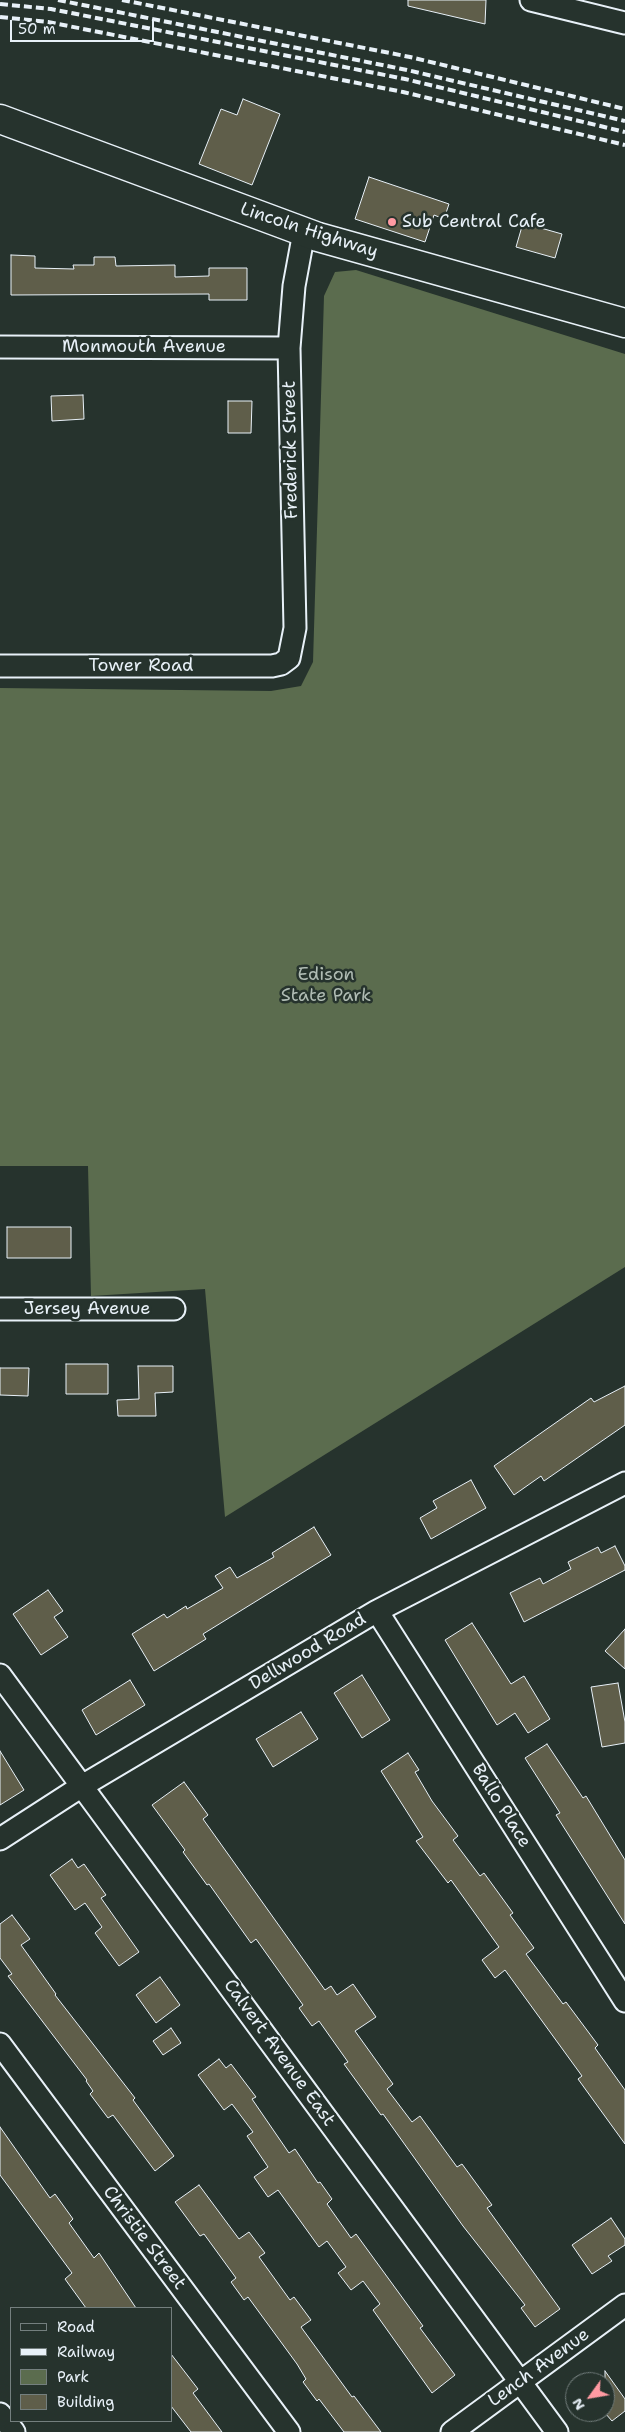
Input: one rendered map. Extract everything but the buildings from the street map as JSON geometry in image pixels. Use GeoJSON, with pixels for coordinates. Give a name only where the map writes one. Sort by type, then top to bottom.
{"type":"FeatureCollection","features":[{"type":"Feature","properties":{"kind":"main road","name":"Lincoln Highway"},"geometry":{"type":"LineString","coordinates":[[0,118],[304,232],[625,323]]}},
{"type":"Feature","properties":{"kind":"street"},"geometry":{"type":"LineString","coordinates":[[531,0],[625,23]]}},
{"type":"Feature","properties":{"kind":"street","name":"Frederick Street"},"geometry":{"type":"LineString","coordinates":[[281,664],[289,658],[295,628],[289,348],[294,286],[304,232]]}},
{"type":"Feature","properties":{"kind":"street","name":"Monmouth Avenue"},"geometry":{"type":"LineString","coordinates":[[0,347],[289,348]]}},
{"type":"Feature","properties":{"kind":"street","name":"Tower Road"},"geometry":{"type":"LineString","coordinates":[[0,666],[272,666],[281,664]]}},
{"type":"Feature","properties":{"kind":"street","name":"Jersey Avenue"},"geometry":{"type":"LineString","coordinates":[[0,1309],[174,1309]]}},
{"type":"Feature","properties":{"kind":"street","name":"Dellwood Road"},"geometry":{"type":"LineString","coordinates":[[0,1838],[82,1786],[377,1611],[625,1483]]}},
{"type":"Feature","properties":{"kind":"street","name":"Ballo Place"},"geometry":{"type":"LineString","coordinates":[[377,1611],[625,2001]]}},
{"type":"Feature","properties":{"kind":"street","name":"Calvert Avenue East"},"geometry":{"type":"LineString","coordinates":[[0,1674],[557,2432]]}},
{"type":"Feature","properties":{"kind":"street","name":"Christie Street"},"geometry":{"type":"LineString","coordinates":[[0,2044],[289,2432]]}},
{"type":"Feature","properties":{"kind":"street","name":"Lench Avenue"},"geometry":{"type":"LineString","coordinates":[[452,2432],[625,2305]]}},
{"type":"Feature","properties":{"kind":"street"},"geometry":{"type":"LineString","coordinates":[[0,2414],[14,2432]]}},
{"type":"Feature","properties":{"kind":"green space","name":"Edison State Park"},"geometry":{"type":"Polygon","coordinates":[[[356,270],[625,354],[625,1267],[225,1517],[205,1289],[91,1296],[88,1166],[0,1166],[0,688],[271,691],[301,686],[313,662],[324,296],[335,272],[356,270]]]}},
{"type":"Feature","properties":{"kind":"railway"},"geometry":{"type":"LineString","coordinates":[[58,0],[407,70],[625,121]]}},
{"type":"Feature","properties":{"kind":"railway"},"geometry":{"type":"LineString","coordinates":[[122,0],[410,57],[625,109]]}},
{"type":"Feature","properties":{"kind":"railway"},"geometry":{"type":"LineString","coordinates":[[0,4],[51,9],[405,79],[625,132]]}},
{"type":"Feature","properties":{"kind":"railway"},"geometry":{"type":"LineString","coordinates":[[0,17],[48,22],[403,92],[625,145]]}},
{"type":"Feature","properties":{"kind":"place","name":"Sub Central Cafe"},"geometry":{"type":"Point","coordinates":[392,222]}}]}
